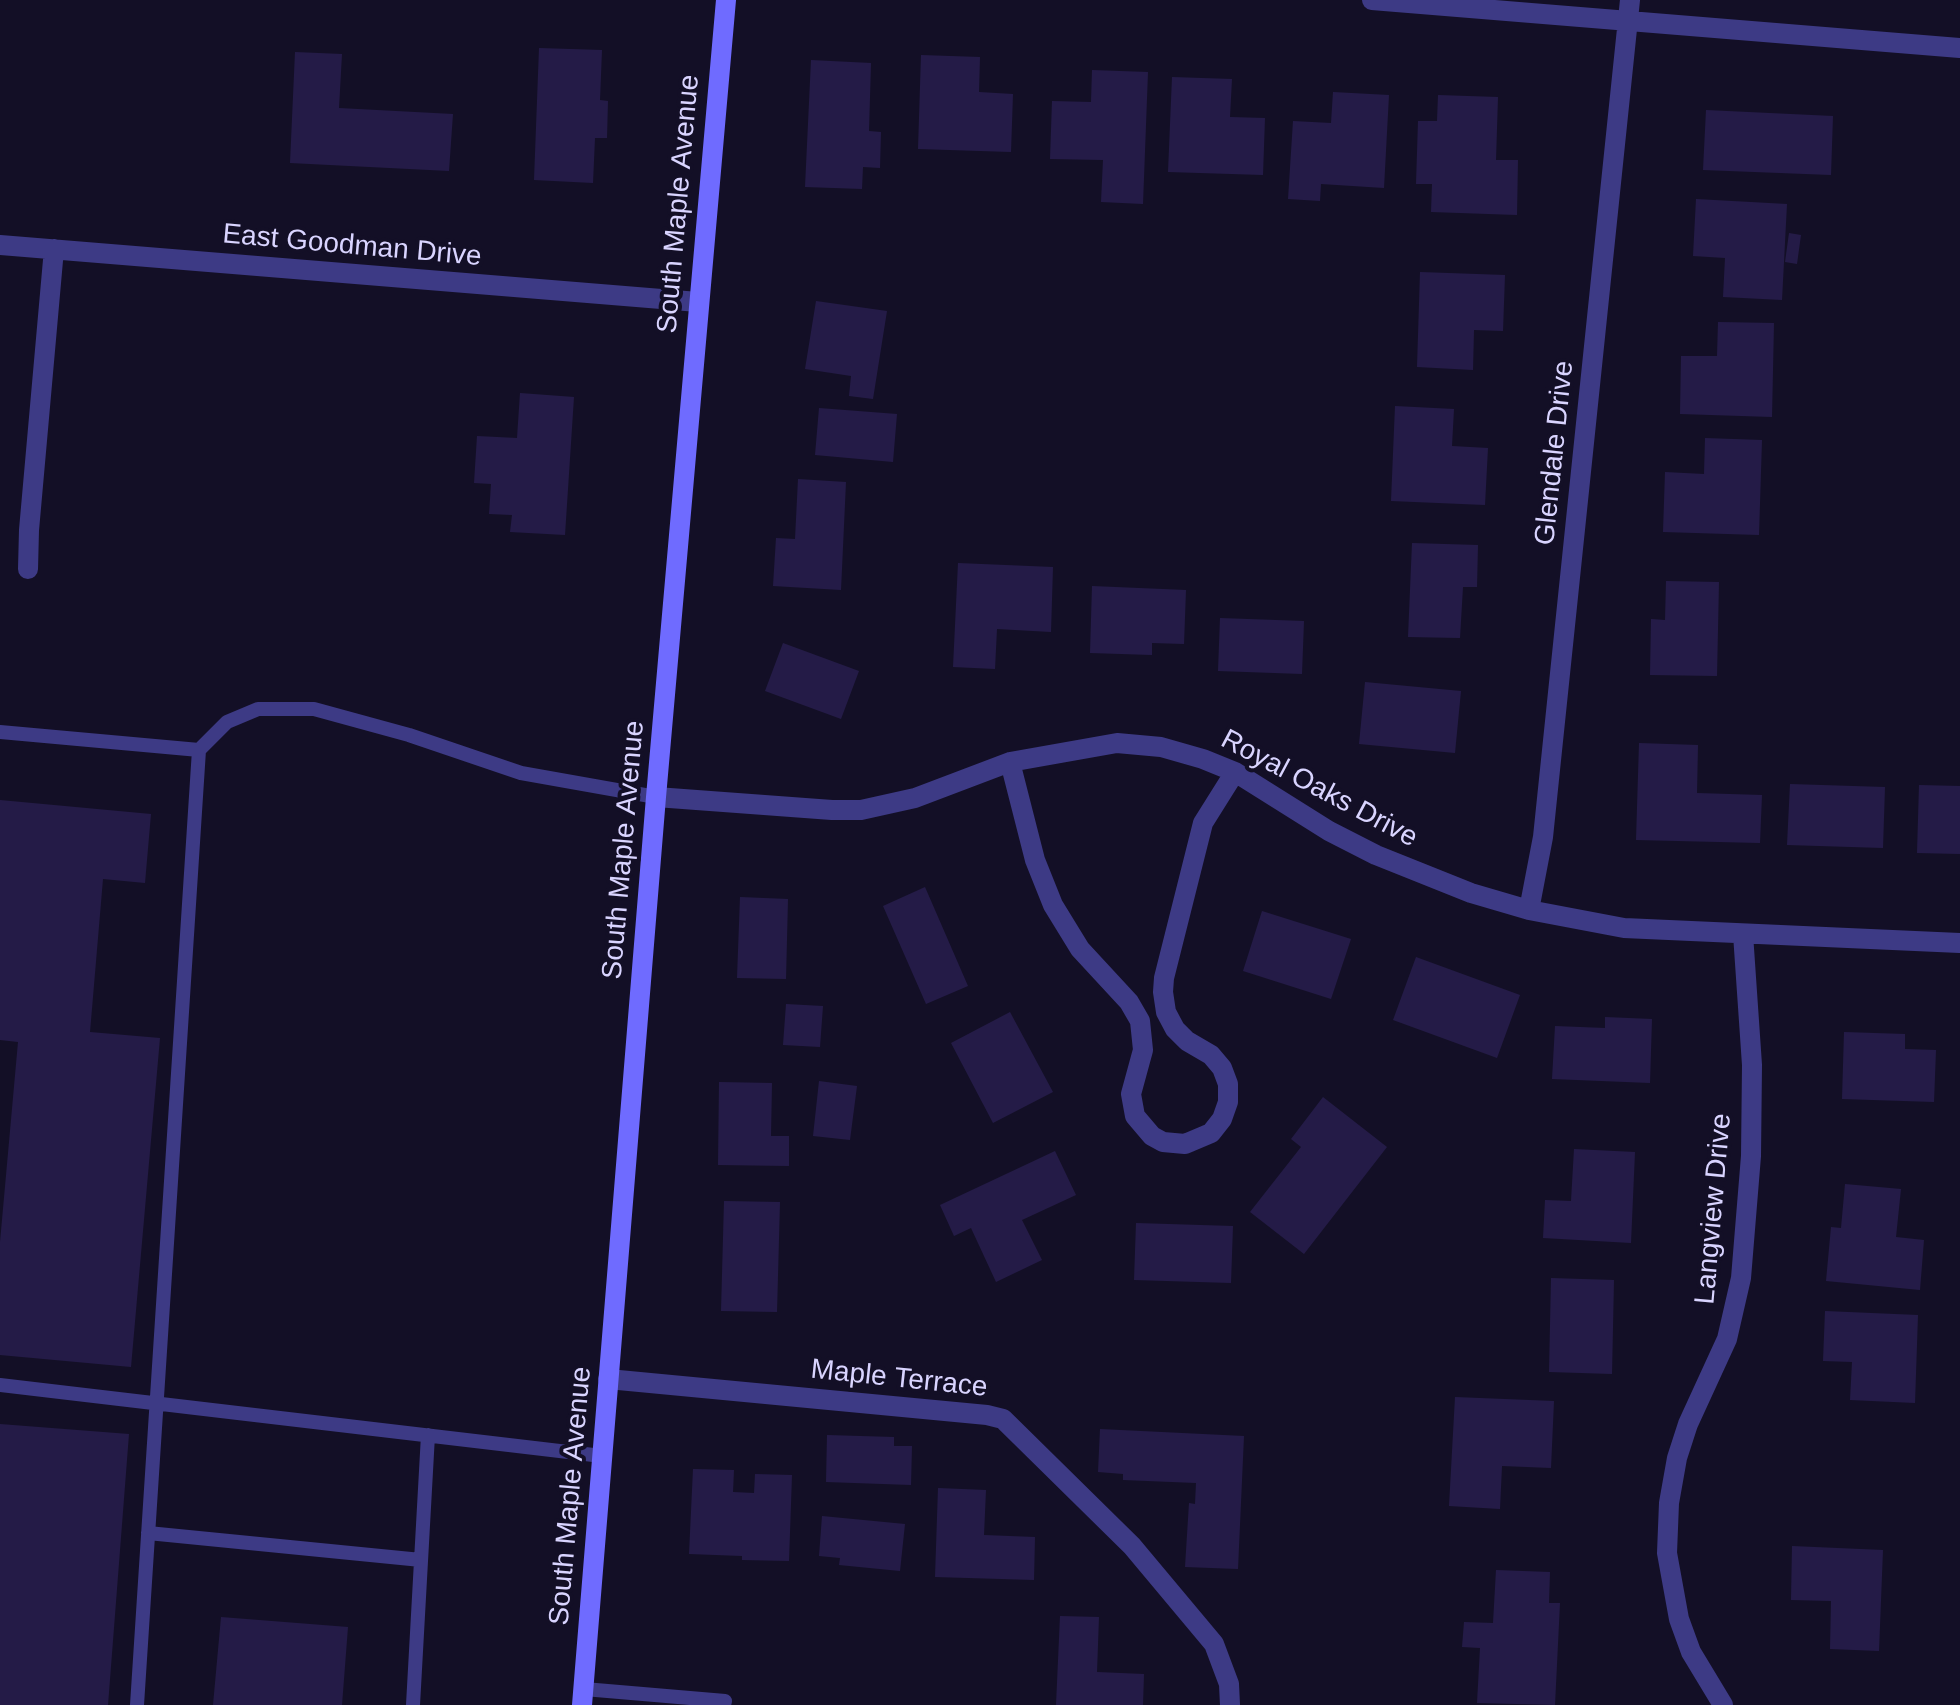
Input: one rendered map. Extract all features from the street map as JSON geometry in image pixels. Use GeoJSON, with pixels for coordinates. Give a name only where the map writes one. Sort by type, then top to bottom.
{"type":"FeatureCollection","features":[{"type":"Feature","properties":{"kind":"main road","name":"South Maple Avenue"},"geometry":{"type":"LineString","coordinates":[[583,1697],[656,797],[726,0]]}},
{"type":"Feature","properties":{"kind":"street"},"geometry":{"type":"LineString","coordinates":[[1372,0],[1629,10],[1960,48]]}},
{"type":"Feature","properties":{"kind":"street","name":"Glendale Drive"},"geometry":{"type":"LineString","coordinates":[[1529,910],[1543,837],[1629,10]]}},
{"type":"Feature","properties":{"kind":"street","name":"East Goodman Drive"},"geometry":{"type":"LineString","coordinates":[[0,245],[698,302]]}},
{"type":"Feature","properties":{"kind":"street"},"geometry":{"type":"LineString","coordinates":[[28,569],[54,249]]}},
{"type":"Feature","properties":{"kind":"street","name":"Royal Oaks Drive"},"geometry":{"type":"LineString","coordinates":[[656,797],[861,810],[915,798],[1010,762],[1117,743],[1161,747],[1235,772],[1329,831],[1376,855],[1471,893],[1529,910],[1624,928],[1960,943]]}},
{"type":"Feature","properties":{"kind":"street"},"geometry":{"type":"LineString","coordinates":[[1010,762],[1035,860],[1053,905],[1080,949],[1129,1002],[1140,1021],[1143,1050],[1131,1094],[1135,1116],[1152,1136],[1163,1142],[1185,1144],[1211,1133],[1222,1119],[1228,1102],[1228,1084],[1222,1068],[1211,1055],[1181,1035],[1166,1012],[1164,978],[1203,823],[1235,772]]}},
{"type":"Feature","properties":{"kind":"street","name":"Langview Drive"},"geometry":{"type":"LineString","coordinates":[[1723,1705],[1691,1652],[1679,1619],[1667,1553],[1669,1503],[1677,1458],[1688,1424],[1727,1339],[1741,1278],[1751,1156],[1752,1065],[1743,934]]}},
{"type":"Feature","properties":{"kind":"street","name":"Maple Terrace"},"geometry":{"type":"LineString","coordinates":[[608,1379],[1003,1419],[1132,1546],[1214,1644],[1229,1684],[1230,1705]]}},
{"type":"Feature","properties":{"kind":"lane"},"geometry":{"type":"LineString","coordinates":[[137,1705],[199,750],[227,722],[258,709],[314,709],[409,735],[521,773],[656,797]]}},
{"type":"Feature","properties":{"kind":"lane"},"geometry":{"type":"LineString","coordinates":[[0,732],[199,750]]}},
{"type":"Feature","properties":{"kind":"lane"},"geometry":{"type":"LineString","coordinates":[[1140,1021],[1166,1012]]}},
{"type":"Feature","properties":{"kind":"lane"},"geometry":{"type":"LineString","coordinates":[[0,1385],[602,1456]]}},
{"type":"Feature","properties":{"kind":"lane"},"geometry":{"type":"LineString","coordinates":[[413,1705],[428,1435]]}},
{"type":"Feature","properties":{"kind":"lane"},"geometry":{"type":"LineString","coordinates":[[148,1533],[421,1560]]}},
{"type":"Feature","properties":{"kind":"lane"},"geometry":{"type":"LineString","coordinates":[[583,1697],[725,1701],[724,1705]]}},
{"type":"Feature","properties":{"kind":"building"},"geometry":{"type":"Polygon","coordinates":[[[539,48],[602,50],[600,100],[608,101],[607,138],[595,138],[593,183],[534,180],[539,48]]]}},
{"type":"Feature","properties":{"kind":"building"},"geometry":{"type":"Polygon","coordinates":[[[295,52],[342,54],[339,108],[453,114],[449,171],[290,163],[295,52]]]}},
{"type":"Feature","properties":{"kind":"building"},"geometry":{"type":"Polygon","coordinates":[[[921,55],[980,57],[979,92],[1013,94],[1011,152],[918,149],[921,55]]]}},
{"type":"Feature","properties":{"kind":"building"},"geometry":{"type":"Polygon","coordinates":[[[811,60],[871,63],[869,131],[881,132],[880,168],[863,167],[862,189],[805,187],[811,60]]]}},
{"type":"Feature","properties":{"kind":"building"},"geometry":{"type":"Polygon","coordinates":[[[1092,70],[1148,72],[1143,204],[1101,202],[1103,160],[1050,159],[1052,101],[1091,102],[1092,70]]]}},
{"type":"Feature","properties":{"kind":"building"},"geometry":{"type":"Polygon","coordinates":[[[1172,77],[1232,79],[1230,117],[1265,118],[1263,175],[1168,172],[1172,77]]]}},
{"type":"Feature","properties":{"kind":"building"},"geometry":{"type":"Polygon","coordinates":[[[1333,92],[1389,95],[1384,188],[1321,184],[1320,201],[1288,199],[1293,121],[1331,123],[1333,92]]]}},
{"type":"Feature","properties":{"kind":"building"},"geometry":{"type":"Polygon","coordinates":[[[1438,95],[1498,97],[1496,160],[1518,160],[1517,215],[1431,212],[1432,184],[1416,184],[1418,121],[1437,121],[1438,95]]]}},
{"type":"Feature","properties":{"kind":"building"},"geometry":{"type":"Polygon","coordinates":[[[1706,110],[1833,116],[1831,175],[1703,170],[1706,110]]]}},
{"type":"Feature","properties":{"kind":"building"},"geometry":{"type":"Polygon","coordinates":[[[1696,199],[1787,204],[1782,300],[1723,297],[1725,258],[1693,256],[1696,199]]]}},
{"type":"Feature","properties":{"kind":"building"},"geometry":{"type":"Polygon","coordinates":[[[1789,233],[1801,235],[1797,264],[1785,262],[1789,233]]]}},
{"type":"Feature","properties":{"kind":"building"},"geometry":{"type":"Polygon","coordinates":[[[1420,272],[1505,275],[1503,331],[1474,330],[1473,370],[1417,367],[1420,272]]]}},
{"type":"Feature","properties":{"kind":"building"},"geometry":{"type":"Polygon","coordinates":[[[816,301],[887,311],[873,399],[849,396],[851,376],[805,369],[816,301]]]}},
{"type":"Feature","properties":{"kind":"building"},"geometry":{"type":"Polygon","coordinates":[[[1718,322],[1774,323],[1772,417],[1680,414],[1681,356],[1717,356],[1718,322]]]}},
{"type":"Feature","properties":{"kind":"building"},"geometry":{"type":"Polygon","coordinates":[[[520,393],[574,397],[565,535],[510,532],[512,515],[489,514],[491,484],[474,483],[477,436],[517,438],[520,393]]]}},
{"type":"Feature","properties":{"kind":"building"},"geometry":{"type":"Polygon","coordinates":[[[1395,406],[1454,409],[1452,446],[1488,448],[1485,505],[1391,501],[1395,406]]]}},
{"type":"Feature","properties":{"kind":"building"},"geometry":{"type":"Polygon","coordinates":[[[819,408],[897,414],[893,462],[815,455],[819,408]]]}},
{"type":"Feature","properties":{"kind":"building"},"geometry":{"type":"Polygon","coordinates":[[[1705,438],[1762,440],[1759,535],[1663,532],[1665,472],[1704,474],[1705,438]]]}},
{"type":"Feature","properties":{"kind":"building"},"geometry":{"type":"Polygon","coordinates":[[[798,479],[846,482],[841,590],[773,586],[776,538],[795,539],[798,479]]]}},
{"type":"Feature","properties":{"kind":"building"},"geometry":{"type":"Polygon","coordinates":[[[1412,543],[1478,545],[1477,587],[1463,587],[1460,638],[1408,637],[1412,543]]]}},
{"type":"Feature","properties":{"kind":"building"},"geometry":{"type":"Polygon","coordinates":[[[958,563],[1053,567],[1051,632],[997,629],[995,669],[953,667],[958,563]]]}},
{"type":"Feature","properties":{"kind":"building"},"geometry":{"type":"Polygon","coordinates":[[[1666,581],[1719,582],[1717,676],[1650,675],[1651,619],[1665,620],[1666,581]]]}},
{"type":"Feature","properties":{"kind":"building"},"geometry":{"type":"Polygon","coordinates":[[[1092,586],[1186,590],[1184,644],[1152,643],[1152,655],[1090,653],[1092,586]]]}},
{"type":"Feature","properties":{"kind":"building"},"geometry":{"type":"Polygon","coordinates":[[[1220,618],[1304,621],[1302,674],[1218,671],[1220,618]]]}},
{"type":"Feature","properties":{"kind":"building"},"geometry":{"type":"Polygon","coordinates":[[[783,643],[859,671],[841,719],[765,691],[783,643]]]}},
{"type":"Feature","properties":{"kind":"building"},"geometry":{"type":"Polygon","coordinates":[[[1365,682],[1461,691],[1455,753],[1359,744],[1365,682]]]}},
{"type":"Feature","properties":{"kind":"building"},"geometry":{"type":"Polygon","coordinates":[[[1639,743],[1698,745],[1697,793],[1762,795],[1760,843],[1636,840],[1639,743]]]}},
{"type":"Feature","properties":{"kind":"building"},"geometry":{"type":"Polygon","coordinates":[[[1790,784],[1885,787],[1883,848],[1787,845],[1790,784]]]}},
{"type":"Feature","properties":{"kind":"building"},"geometry":{"type":"Polygon","coordinates":[[[1919,785],[1960,786],[1960,854],[1917,853],[1919,785]]]}},
{"type":"Feature","properties":{"kind":"building"},"geometry":{"type":"Polygon","coordinates":[[[0,800],[151,814],[145,883],[103,879],[90,1032],[160,1038],[131,1367],[0,1355],[0,1242],[18,1042],[0,1040],[0,800]]]}},
{"type":"Feature","properties":{"kind":"building"},"geometry":{"type":"Polygon","coordinates":[[[925,887],[968,986],[926,1004],[883,906],[925,887]]]}},
{"type":"Feature","properties":{"kind":"building"},"geometry":{"type":"Polygon","coordinates":[[[740,897],[788,899],[786,979],[737,978],[740,897]]]}},
{"type":"Feature","properties":{"kind":"building"},"geometry":{"type":"Polygon","coordinates":[[[1262,911],[1351,939],[1331,999],[1243,971],[1262,911]]]}},
{"type":"Feature","properties":{"kind":"building"},"geometry":{"type":"Polygon","coordinates":[[[1416,957],[1520,995],[1497,1058],[1393,1020],[1416,957]]]}},
{"type":"Feature","properties":{"kind":"building"},"geometry":{"type":"Polygon","coordinates":[[[786,1004],[823,1006],[820,1047],[783,1045],[786,1004]]]}},
{"type":"Feature","properties":{"kind":"building"},"geometry":{"type":"Polygon","coordinates":[[[1010,1012],[1053,1092],[993,1123],[951,1043],[1010,1012]]]}},
{"type":"Feature","properties":{"kind":"building"},"geometry":{"type":"Polygon","coordinates":[[[1605,1017],[1652,1019],[1650,1083],[1552,1079],[1555,1026],[1605,1028],[1605,1017]]]}},
{"type":"Feature","properties":{"kind":"building"},"geometry":{"type":"Polygon","coordinates":[[[1844,1032],[1905,1034],[1905,1049],[1936,1050],[1934,1102],[1842,1099],[1844,1032]]]}},
{"type":"Feature","properties":{"kind":"building"},"geometry":{"type":"Polygon","coordinates":[[[819,1081],[857,1086],[850,1140],[813,1136],[819,1081]]]}},
{"type":"Feature","properties":{"kind":"building"},"geometry":{"type":"Polygon","coordinates":[[[719,1082],[772,1083],[771,1136],[789,1136],[789,1166],[718,1165],[719,1082]]]}},
{"type":"Feature","properties":{"kind":"building"},"geometry":{"type":"Polygon","coordinates":[[[1323,1097],[1387,1147],[1304,1254],[1250,1212],[1301,1147],[1291,1139],[1323,1097]]]}},
{"type":"Feature","properties":{"kind":"building"},"geometry":{"type":"Polygon","coordinates":[[[1574,1149],[1635,1152],[1631,1243],[1543,1238],[1545,1200],[1571,1201],[1574,1149]]]}},
{"type":"Feature","properties":{"kind":"building"},"geometry":{"type":"Polygon","coordinates":[[[1055,1151],[1076,1195],[1022,1220],[1042,1260],[996,1282],[971,1228],[954,1236],[940,1205],[1055,1151]]]}},
{"type":"Feature","properties":{"kind":"building"},"geometry":{"type":"Polygon","coordinates":[[[1845,1184],[1901,1189],[1896,1237],[1924,1240],[1920,1290],[1826,1281],[1831,1227],[1841,1228],[1845,1184]]]}},
{"type":"Feature","properties":{"kind":"building"},"geometry":{"type":"Polygon","coordinates":[[[724,1201],[780,1202],[777,1312],[721,1311],[724,1201]]]}},
{"type":"Feature","properties":{"kind":"building"},"geometry":{"type":"Polygon","coordinates":[[[1136,1223],[1233,1226],[1231,1283],[1134,1280],[1136,1223]]]}},
{"type":"Feature","properties":{"kind":"building"},"geometry":{"type":"Polygon","coordinates":[[[1551,1278],[1614,1280],[1612,1374],[1549,1372],[1551,1278]]]}},
{"type":"Feature","properties":{"kind":"building"},"geometry":{"type":"Polygon","coordinates":[[[1825,1311],[1918,1315],[1915,1403],[1850,1400],[1852,1362],[1823,1361],[1825,1311]]]}},
{"type":"Feature","properties":{"kind":"building"},"geometry":{"type":"Polygon","coordinates":[[[1455,1397],[1554,1401],[1551,1468],[1502,1466],[1500,1509],[1449,1506],[1455,1397]]]}},
{"type":"Feature","properties":{"kind":"building"},"geometry":{"type":"Polygon","coordinates":[[[0,1424],[129,1434],[108,1705],[0,1705],[0,1424]]]}},
{"type":"Feature","properties":{"kind":"building"},"geometry":{"type":"Polygon","coordinates":[[[1100,1429],[1244,1436],[1238,1569],[1185,1567],[1189,1503],[1195,1504],[1196,1483],[1123,1480],[1123,1474],[1098,1472],[1100,1429]]]}},
{"type":"Feature","properties":{"kind":"building"},"geometry":{"type":"Polygon","coordinates":[[[827,1435],[894,1437],[894,1446],[912,1446],[911,1485],[826,1482],[827,1435]]]}},
{"type":"Feature","properties":{"kind":"building"},"geometry":{"type":"Polygon","coordinates":[[[693,1469],[734,1470],[733,1492],[754,1493],[755,1474],[792,1475],[789,1561],[689,1554],[693,1469]]]}},
{"type":"Feature","properties":{"kind":"building"},"geometry":{"type":"Polygon","coordinates":[[[938,1488],[986,1490],[984,1535],[1035,1537],[1034,1580],[935,1577],[938,1488]]]}},
{"type":"Feature","properties":{"kind":"building"},"geometry":{"type":"Polygon","coordinates":[[[822,1516],[905,1524],[900,1571],[839,1565],[840,1558],[819,1556],[822,1516]]]}},
{"type":"Feature","properties":{"kind":"building"},"geometry":{"type":"Polygon","coordinates":[[[1792,1546],[1883,1550],[1879,1651],[1830,1649],[1831,1601],[1791,1600],[1792,1546]]]}},
{"type":"Feature","properties":{"kind":"building"},"geometry":{"type":"Polygon","coordinates":[[[1496,1570],[1550,1572],[1549,1603],[1560,1603],[1555,1705],[1477,1703],[1480,1648],[1462,1647],[1464,1622],[1493,1623],[1496,1570]]]}},
{"type":"Feature","properties":{"kind":"building"},"geometry":{"type":"Polygon","coordinates":[[[1060,1616],[1099,1617],[1097,1672],[1144,1674],[1143,1705],[1056,1705],[1060,1616]]]}},
{"type":"Feature","properties":{"kind":"building"},"geometry":{"type":"Polygon","coordinates":[[[221,1617],[348,1627],[342,1705],[213,1705],[221,1617]]]}}]}
